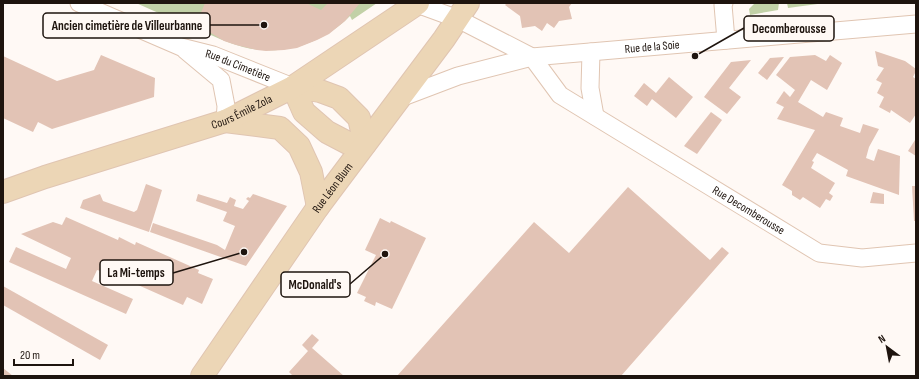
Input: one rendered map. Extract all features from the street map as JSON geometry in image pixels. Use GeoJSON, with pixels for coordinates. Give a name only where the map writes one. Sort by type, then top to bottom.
{"type":"FeatureCollection","features":[{"type":"Feature","properties":{"kind":"main road","name":"Cours Émile Zola"},"geometry":{"type":"LineString","coordinates":[[3,192],[45,177],[226,121],[293,87],[418,3]]}},
{"type":"Feature","properties":{"kind":"main road","name":"Rue Léon Blum"},"geometry":{"type":"LineString","coordinates":[[202,376],[318,207],[463,11]]}},
{"type":"Feature","properties":{"kind":"main road"},"geometry":{"type":"LineString","coordinates":[[293,87],[320,91],[339,98],[359,118],[365,144],[348,143],[327,132],[304,112],[293,87]]}},
{"type":"Feature","properties":{"kind":"main road"},"geometry":{"type":"LineString","coordinates":[[226,121],[280,128],[299,146],[311,172],[318,207]]}},
{"type":"Feature","properties":{"kind":"main road","name":"Cours Émile Zola"},"geometry":{"type":"LineString","coordinates":[[3,185],[45,177]]}},
{"type":"Feature","properties":{"kind":"street","name":"Rue du Cimetière"},"geometry":{"type":"LineString","coordinates":[[79,3],[181,47],[213,55],[293,87]]}},
{"type":"Feature","properties":{"kind":"street"},"geometry":{"type":"LineString","coordinates":[[418,3],[463,11],[532,57],[560,95],[595,116]]}},
{"type":"Feature","properties":{"kind":"street"},"geometry":{"type":"LineString","coordinates":[[724,3],[726,40]]}},
{"type":"Feature","properties":{"kind":"street","name":"Rue de la Soie"},"geometry":{"type":"LineString","coordinates":[[400,98],[458,76],[532,57],[916,24]]}},
{"type":"Feature","properties":{"kind":"street","name":"Rue du Cimetière"},"geometry":{"type":"LineString","coordinates":[[181,47],[221,80],[226,106],[226,121]]}},
{"type":"Feature","properties":{"kind":"street"},"geometry":{"type":"LineString","coordinates":[[591,52],[590,88],[595,116]]}},
{"type":"Feature","properties":{"kind":"street","name":"Rue Decomberousse"},"geometry":{"type":"LineString","coordinates":[[595,116],[819,254],[862,258],[916,254]]}},
{"type":"Feature","properties":{"kind":"green space"},"geometry":{"type":"Polygon","coordinates":[[[136,3],[377,3],[352,20],[350,16],[339,26],[314,41],[287,49],[258,50],[243,47],[215,37],[136,3]]]}},
{"type":"Feature","properties":{"kind":"green space"},"geometry":{"type":"Polygon","coordinates":[[[755,3],[779,3],[778,10],[750,15],[749,9],[755,3]]]}},
{"type":"Feature","properties":{"kind":"green space"},"geometry":{"type":"Polygon","coordinates":[[[787,3],[825,3],[788,8],[787,3]]]}},
{"type":"Feature","properties":{"kind":"building"},"geometry":{"type":"Polygon","coordinates":[[[205,3],[306,3],[321,10],[328,3],[360,3],[345,21],[329,34],[297,48],[266,51],[224,41],[206,30],[197,22],[205,3]]]}},
{"type":"Feature","properties":{"kind":"building"},"geometry":{"type":"Polygon","coordinates":[[[507,3],[572,3],[569,7],[572,19],[559,21],[554,28],[547,23],[542,31],[535,26],[522,28],[520,16],[505,5],[507,3]]]}},
{"type":"Feature","properties":{"kind":"building"},"geometry":{"type":"Polygon","coordinates":[[[875,51],[905,61],[916,69],[913,77],[916,79],[916,114],[910,123],[891,110],[890,113],[879,107],[884,97],[877,93],[882,83],[876,80],[884,68],[878,66],[875,51]]]}},
{"type":"Feature","properties":{"kind":"building"},"geometry":{"type":"Polygon","coordinates":[[[101,55],[155,78],[154,97],[52,129],[38,122],[33,132],[3,118],[3,56],[57,81],[94,70],[101,55]]]}},
{"type":"Feature","properties":{"kind":"building"},"geometry":{"type":"Polygon","coordinates":[[[815,55],[826,61],[830,55],[842,63],[827,90],[811,80],[798,102],[823,117],[826,112],[843,118],[840,126],[860,133],[863,124],[879,129],[869,147],[866,158],[874,161],[878,149],[900,156],[899,195],[846,176],[848,170],[817,153],[812,161],[814,162],[811,168],[835,183],[829,193],[833,196],[830,201],[826,199],[820,208],[803,197],[800,200],[792,195],[792,191],[782,185],[815,130],[777,119],[784,107],[776,103],[784,91],[790,97],[795,90],[776,75],[790,57],[815,55]]]}},
{"type":"Feature","properties":{"kind":"building"},"geometry":{"type":"Polygon","coordinates":[[[784,57],[767,80],[758,73],[770,58],[784,57]]]}},
{"type":"Feature","properties":{"kind":"building"},"geometry":{"type":"Polygon","coordinates":[[[751,60],[729,88],[741,97],[727,114],[704,97],[731,62],[751,60]]]}},
{"type":"Feature","properties":{"kind":"building"},"geometry":{"type":"Polygon","coordinates":[[[669,77],[693,97],[676,118],[652,99],[647,106],[634,96],[644,83],[656,93],[669,77]]]}},
{"type":"Feature","properties":{"kind":"building"},"geometry":{"type":"Polygon","coordinates":[[[711,112],[722,120],[697,154],[684,146],[711,112]]]}},
{"type":"Feature","properties":{"kind":"building"},"geometry":{"type":"Polygon","coordinates":[[[915,140],[916,141],[916,156],[908,151],[915,140]]]}},
{"type":"Feature","properties":{"kind":"building"},"geometry":{"type":"Polygon","coordinates":[[[146,184],[162,190],[149,232],[80,208],[83,200],[100,194],[103,201],[134,212],[137,210],[146,184]]]}},
{"type":"Feature","properties":{"kind":"building"},"geometry":{"type":"Polygon","coordinates":[[[912,186],[916,186],[916,221],[914,221],[912,186]]]}},
{"type":"Feature","properties":{"kind":"building"},"geometry":{"type":"Polygon","coordinates":[[[628,187],[710,260],[722,247],[729,253],[621,376],[397,376],[534,222],[569,253],[628,187]]]}},
{"type":"Feature","properties":{"kind":"building"},"geometry":{"type":"Polygon","coordinates":[[[873,192],[884,194],[884,204],[870,203],[873,192]]]}},
{"type":"Feature","properties":{"kind":"building"},"geometry":{"type":"Polygon","coordinates":[[[198,194],[227,203],[230,197],[236,200],[234,206],[243,209],[249,201],[246,199],[248,197],[250,198],[253,194],[287,206],[246,266],[150,232],[153,223],[217,245],[225,250],[235,226],[223,221],[227,212],[196,201],[198,194]]]}},
{"type":"Feature","properties":{"kind":"building"},"geometry":{"type":"Polygon","coordinates":[[[66,217],[118,240],[119,237],[135,245],[136,242],[199,270],[198,273],[213,279],[202,304],[187,297],[183,305],[120,277],[123,273],[107,266],[104,272],[97,270],[92,281],[133,299],[126,314],[9,262],[16,247],[66,269],[71,258],[21,234],[53,222],[62,225],[66,217]]]}},
{"type":"Feature","properties":{"kind":"building"},"geometry":{"type":"Polygon","coordinates":[[[380,218],[390,223],[391,221],[426,238],[392,309],[376,302],[375,306],[364,301],[366,297],[357,293],[376,255],[365,250],[380,218]]]}},
{"type":"Feature","properties":{"kind":"building"},"geometry":{"type":"Polygon","coordinates":[[[3,286],[108,345],[100,360],[3,305],[3,286]]]}},
{"type":"Feature","properties":{"kind":"building"},"geometry":{"type":"Polygon","coordinates":[[[312,334],[319,340],[312,348],[344,376],[293,376],[289,372],[308,351],[302,345],[312,334]]]}},
{"type":"Feature","properties":{"kind":"building"},"geometry":{"type":"Polygon","coordinates":[[[3,368],[13,376],[3,376],[3,368]]]}},
{"type":"Feature","properties":{"kind":"place","name":"Ancien cimetière de Villeurbanne"},"geometry":{"type":"Point","coordinates":[264,25]}},
{"type":"Feature","properties":{"kind":"place","name":"Decomberousse"},"geometry":{"type":"Point","coordinates":[695,56]}},
{"type":"Feature","properties":{"kind":"place","name":"La Mi-temps"},"geometry":{"type":"Point","coordinates":[244,252]}},
{"type":"Feature","properties":{"kind":"place","name":"McDonald's"},"geometry":{"type":"Point","coordinates":[385,254]}}]}
